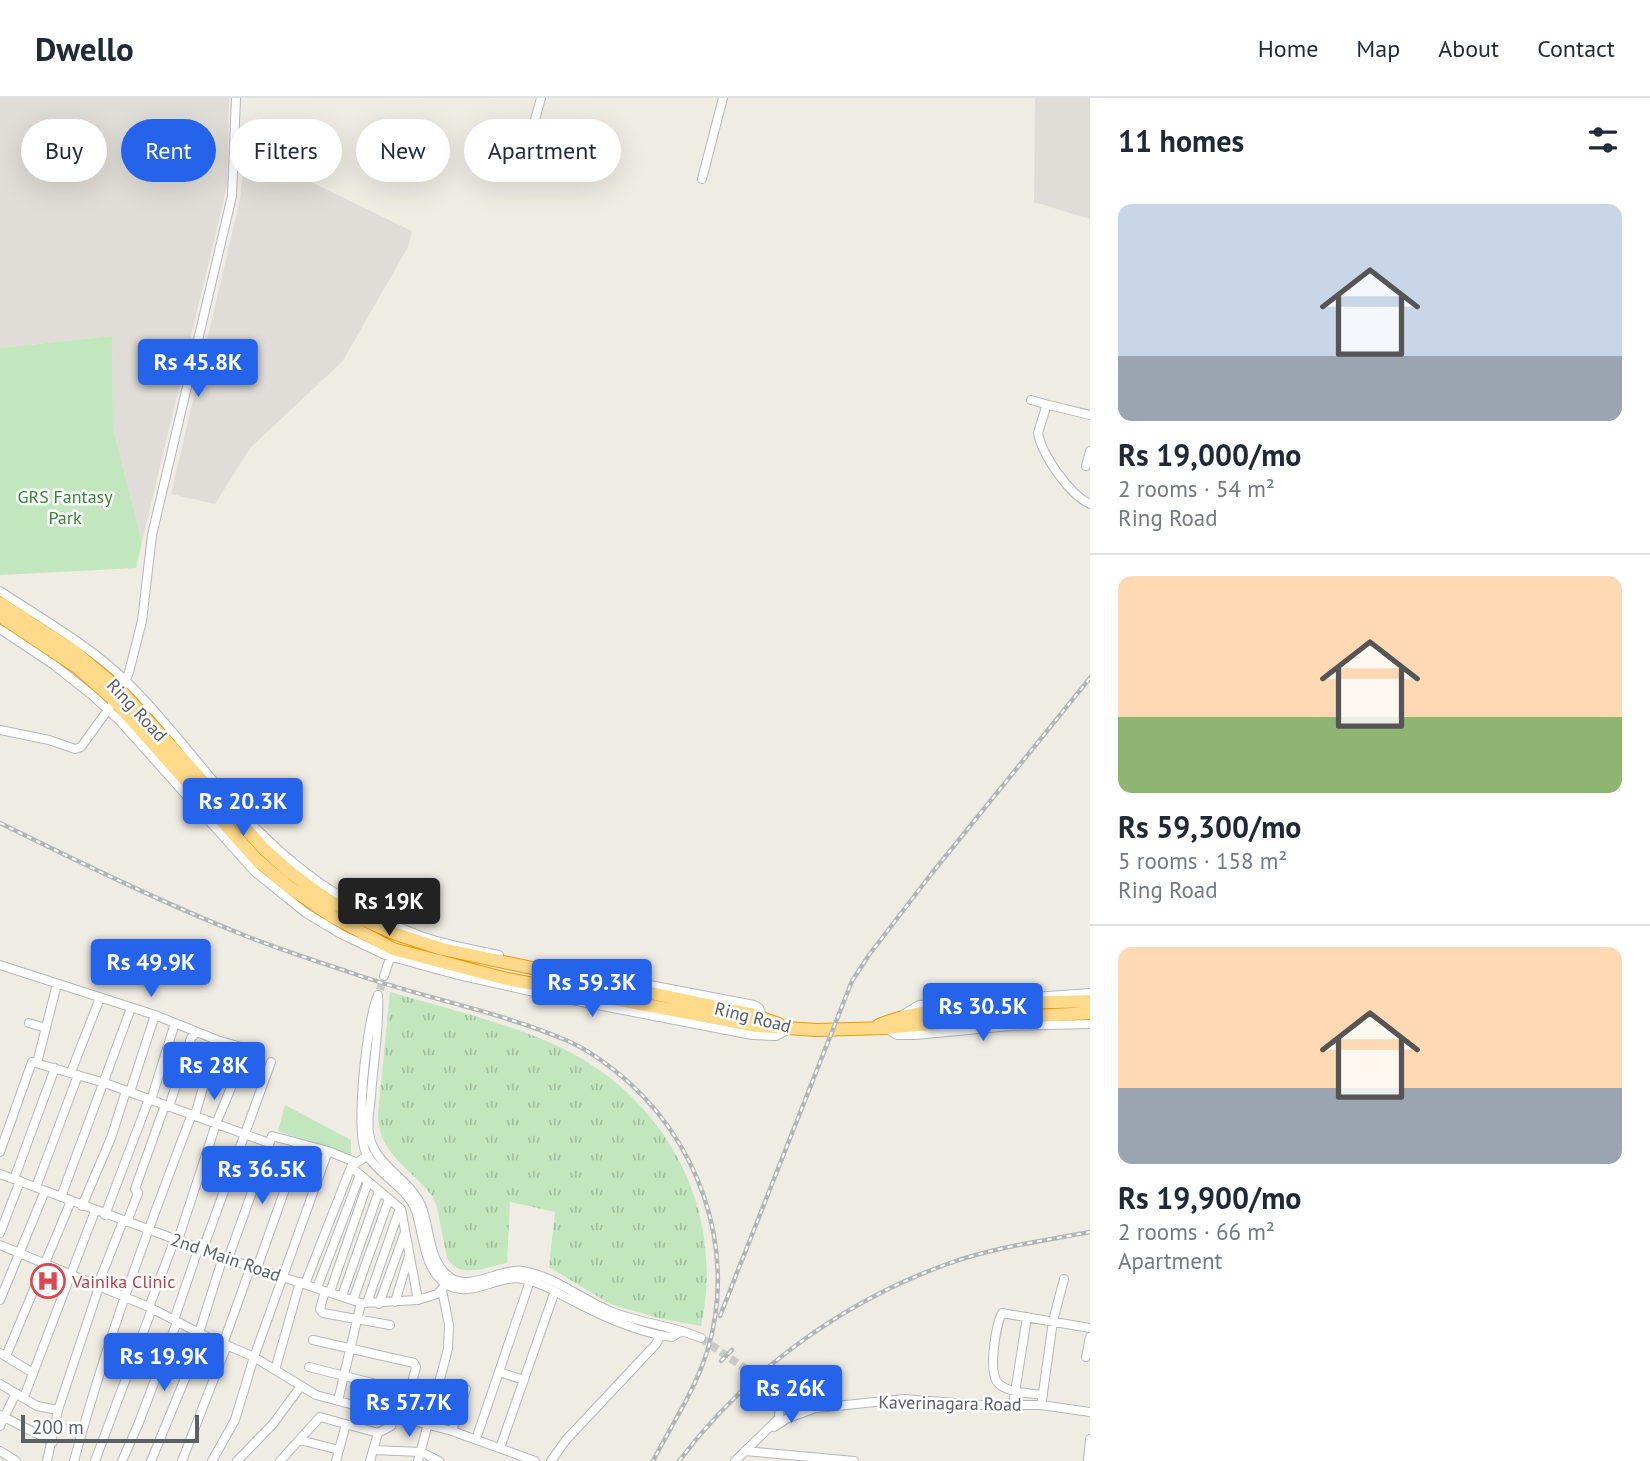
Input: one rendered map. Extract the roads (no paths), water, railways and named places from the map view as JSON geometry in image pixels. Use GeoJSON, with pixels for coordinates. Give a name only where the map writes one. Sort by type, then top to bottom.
{"type":"FeatureCollection","features":[{"type":"Feature","properties":{"kind":"highway","name":"Ring Road"},"geometry":{"type":"LineString","coordinates":[[0,603],[75,652],[264,849],[323,897],[360,918],[396,934],[442,949],[763,1017],[795,1029]]}},
{"type":"Feature","properties":{"kind":"highway","name":"Ring Road"},"geometry":{"type":"LineString","coordinates":[[0,615],[117,695],[256,859],[289,887],[332,917],[391,953],[507,979],[758,1026],[795,1029],[880,1027],[1090,1013]]}},
{"type":"Feature","properties":{"kind":"highway","name":"Ring Road"},"geometry":{"type":"LineString","coordinates":[[880,1027],[899,1017],[961,1008],[1090,1001]]}},
{"type":"Feature","properties":{"kind":"street"},"geometry":{"type":"LineString","coordinates":[[0,730],[49,740],[75,749],[81,747],[117,695],[142,621],[152,535],[232,196],[236,98]]}},
{"type":"Feature","properties":{"kind":"street"},"geometry":{"type":"LineString","coordinates":[[535,119],[541,98]]}},
{"type":"Feature","properties":{"kind":"street"},"geometry":{"type":"LineString","coordinates":[[702,179],[723,98]]}},
{"type":"Feature","properties":{"kind":"street"},"geometry":{"type":"LineString","coordinates":[[1031,400],[1090,415]]}},
{"type":"Feature","properties":{"kind":"street"},"geometry":{"type":"LineString","coordinates":[[1049,405],[1046,407],[1038,438],[1073,493],[1090,504]]}},
{"type":"Feature","properties":{"kind":"street"},"geometry":{"type":"LineString","coordinates":[[1086,466],[1090,451]]}},
{"type":"Feature","properties":{"kind":"street"},"geometry":{"type":"LineString","coordinates":[[0,591],[88,650],[117,695]]}},
{"type":"Feature","properties":{"kind":"street"},"geometry":{"type":"LineString","coordinates":[[0,629],[54,665],[117,695]]}},
{"type":"Feature","properties":{"kind":"street"},"geometry":{"type":"LineString","coordinates":[[384,976],[391,953]]}},
{"type":"Feature","properties":{"kind":"street"},"geometry":{"type":"LineString","coordinates":[[0,965],[155,1015],[196,1033],[245,1049],[238,1075]]}},
{"type":"Feature","properties":{"kind":"street"},"geometry":{"type":"LineString","coordinates":[[0,1152],[34,1064],[57,984]]}},
{"type":"Feature","properties":{"kind":"street"},"geometry":{"type":"LineString","coordinates":[[420,1457],[448,1349],[447,1284],[436,1259],[421,1206],[380,1158],[371,1141],[369,1113],[379,993],[372,1011],[362,1136],[368,1155],[412,1202],[428,1257],[437,1276],[447,1284],[465,1289],[513,1278],[530,1281],[614,1320],[672,1337],[680,1332]]}},
{"type":"Feature","properties":{"kind":"street"},"geometry":{"type":"LineString","coordinates":[[899,1017],[919,1005],[1090,993]]}},
{"type":"Feature","properties":{"kind":"street"},"geometry":{"type":"LineString","coordinates":[[0,1300],[20,1254],[100,998]]}},
{"type":"Feature","properties":{"kind":"street"},"geometry":{"type":"LineString","coordinates":[[61,1197],[131,1008]]}},
{"type":"Feature","properties":{"kind":"street"},"geometry":{"type":"LineString","coordinates":[[82,1206],[111,1138],[155,1015]]}},
{"type":"Feature","properties":{"kind":"street"},"geometry":{"type":"LineString","coordinates":[[29,1023],[46,1028]]}},
{"type":"Feature","properties":{"kind":"street"},"geometry":{"type":"LineString","coordinates":[[105,1214],[150,1099],[175,1023]]}},
{"type":"Feature","properties":{"kind":"street"},"geometry":{"type":"LineString","coordinates":[[880,1027],[897,1035],[1010,1026],[1090,1024]]}},
{"type":"Feature","properties":{"kind":"street"},"geometry":{"type":"LineString","coordinates":[[47,1461],[58,1410],[98,1287],[138,1193],[135,1189],[191,1038],[196,1033]]}},
{"type":"Feature","properties":{"kind":"street"},"geometry":{"type":"LineString","coordinates":[[74,1461],[124,1298],[193,1115],[217,1040]]}},
{"type":"Feature","properties":{"kind":"street"},"geometry":{"type":"LineString","coordinates":[[122,1461],[138,1425],[271,1062]]}},
{"type":"Feature","properties":{"kind":"street"},"geometry":{"type":"LineString","coordinates":[[34,1064],[105,1083],[244,1133],[328,1151],[353,1165],[360,1175],[400,1208],[418,1300]]}},
{"type":"Feature","properties":{"kind":"street"},"geometry":{"type":"LineString","coordinates":[[0,1233],[55,1068]]}},
{"type":"Feature","properties":{"kind":"street"},"geometry":{"type":"LineString","coordinates":[[95,1461],[232,1085]]}},
{"type":"Feature","properties":{"kind":"street"},"geometry":{"type":"LineString","coordinates":[[151,1461],[272,1140]]}},
{"type":"Feature","properties":{"kind":"street"},"geometry":{"type":"LineString","coordinates":[[182,1461],[302,1144]]}},
{"type":"Feature","properties":{"kind":"street"},"geometry":{"type":"LineString","coordinates":[[212,1461],[235,1420],[254,1357],[328,1151]]}},
{"type":"Feature","properties":{"kind":"street"},"geometry":{"type":"LineString","coordinates":[[275,1370],[303,1283],[353,1165],[368,1155]]}},
{"type":"Feature","properties":{"kind":"street","name":"2nd Main Road"},"geometry":{"type":"LineString","coordinates":[[0,1174],[226,1258],[360,1302],[379,1304],[418,1300],[447,1284]]}},
{"type":"Feature","properties":{"kind":"street"},"geometry":{"type":"LineString","coordinates":[[360,1175],[324,1290],[321,1311],[390,1325]]}},
{"type":"Feature","properties":{"kind":"street"},"geometry":{"type":"LineString","coordinates":[[324,1290],[368,1182]]}},
{"type":"Feature","properties":{"kind":"street"},"geometry":{"type":"LineString","coordinates":[[342,1296],[379,1191]]}},
{"type":"Feature","properties":{"kind":"street"},"geometry":{"type":"LineString","coordinates":[[338,1401],[360,1302],[389,1199]]}},
{"type":"Feature","properties":{"kind":"street"},"geometry":{"type":"LineString","coordinates":[[33,1373],[3,1354],[71,1201]]}},
{"type":"Feature","properties":{"kind":"street"},"geometry":{"type":"LineString","coordinates":[[360,1302],[400,1208]]}},
{"type":"Feature","properties":{"kind":"street"},"geometry":{"type":"LineString","coordinates":[[0,1426],[2,1416],[20,1395],[33,1373],[95,1211]]}},
{"type":"Feature","properties":{"kind":"street"},"geometry":{"type":"LineString","coordinates":[[379,1304],[406,1230]]}},
{"type":"Feature","properties":{"kind":"street"},"geometry":{"type":"LineString","coordinates":[[0,1245],[150,1308],[254,1357],[317,1395],[452,1431],[500,1448],[513,1458],[535,1461]]}},
{"type":"Feature","properties":{"kind":"street"},"geometry":{"type":"LineString","coordinates":[[395,1302],[410,1253]]}},
{"type":"Feature","properties":{"kind":"street"},"geometry":{"type":"LineString","coordinates":[[447,1284],[467,1282],[502,1272],[523,1271],[543,1277],[610,1311],[701,1338]]}},
{"type":"Feature","properties":{"kind":"street"},"geometry":{"type":"LineString","coordinates":[[1041,1405],[1052,1321],[1064,1279]]}},
{"type":"Feature","properties":{"kind":"street"},"geometry":{"type":"LineString","coordinates":[[476,1439],[530,1281]]}},
{"type":"Feature","properties":{"kind":"street"},"geometry":{"type":"LineString","coordinates":[[500,1448],[555,1291]]}},
{"type":"Feature","properties":{"kind":"street"},"geometry":{"type":"LineString","coordinates":[[1043,1395],[1016,1391],[999,1384],[994,1377],[992,1362],[1002,1313],[1090,1328]]}},
{"type":"Feature","properties":{"kind":"street"},"geometry":{"type":"LineString","coordinates":[[1013,1405],[1027,1317]]}},
{"type":"Feature","properties":{"kind":"street"},"geometry":{"type":"LineString","coordinates":[[551,1461],[566,1440],[656,1344],[661,1335]]}},
{"type":"Feature","properties":{"kind":"street"},"geometry":{"type":"LineString","coordinates":[[1086,1357],[1090,1337]]}},
{"type":"Feature","properties":{"kind":"street"},"geometry":{"type":"LineString","coordinates":[[280,1461],[320,1417],[378,1433],[391,1426],[399,1417],[416,1364],[313,1340]]}},
{"type":"Feature","properties":{"kind":"street"},"geometry":{"type":"LineString","coordinates":[[309,1367],[392,1388]]}},
{"type":"Feature","properties":{"kind":"street"},"geometry":{"type":"LineString","coordinates":[[499,1372],[524,1380]]}},
{"type":"Feature","properties":{"kind":"street","name":"Kaverinagara Road"},"geometry":{"type":"LineString","coordinates":[[762,1381],[797,1404],[817,1408],[904,1399],[1041,1405],[1090,1412]]}},
{"type":"Feature","properties":{"kind":"street"},"geometry":{"type":"LineString","coordinates":[[0,1384],[37,1406],[58,1410]]}},
{"type":"Feature","properties":{"kind":"street"},"geometry":{"type":"LineString","coordinates":[[237,1461],[273,1424],[301,1386]]}},
{"type":"Feature","properties":{"kind":"street"},"geometry":{"type":"LineString","coordinates":[[735,1461],[779,1418],[780,1410],[773,1388]]}},
{"type":"Feature","properties":{"kind":"street"},"geometry":{"type":"LineString","coordinates":[[452,1431],[466,1389]]}},
{"type":"Feature","properties":{"kind":"street"},"geometry":{"type":"LineString","coordinates":[[769,1430],[788,1418],[817,1408]]}},
{"type":"Feature","properties":{"kind":"street"},"geometry":{"type":"LineString","coordinates":[[2,1416],[53,1442]]}},
{"type":"Feature","properties":{"kind":"street"},"geometry":{"type":"LineString","coordinates":[[336,1461],[346,1424]]}},
{"type":"Feature","properties":{"kind":"street"},"geometry":{"type":"LineString","coordinates":[[370,1461],[378,1433]]}},
{"type":"Feature","properties":{"kind":"street"},"geometry":{"type":"LineString","coordinates":[[1087,1461],[1090,1439]]}},
{"type":"Feature","properties":{"kind":"street"},"geometry":{"type":"LineString","coordinates":[[300,1440],[339,1450]]}},
{"type":"Feature","properties":{"kind":"street"},"geometry":{"type":"LineString","coordinates":[[373,1450],[439,1461]]}},
{"type":"Feature","properties":{"kind":"street"},"geometry":{"type":"LineString","coordinates":[[746,1451],[854,1461]]}},
{"type":"Feature","properties":{"kind":"street"},"geometry":{"type":"LineString","coordinates":[[1,1453],[16,1461]]}},
{"type":"Feature","properties":{"kind":"tunnel"},"geometry":{"type":"LineString","coordinates":[[380,990],[384,976]]}},
{"type":"Feature","properties":{"kind":"tunnel"},"geometry":{"type":"LineString","coordinates":[[701,1338],[763,1381]]}},
{"type":"Feature","properties":{"kind":"railway"},"geometry":{"type":"LineString","coordinates":[[720,1316],[852,981],[932,873],[1090,678]]}},
{"type":"Feature","properties":{"kind":"railway"},"geometry":{"type":"LineString","coordinates":[[0,823],[153,896],[258,941],[373,980],[541,1030],[568,1041],[614,1070],[643,1097],[668,1127],[689,1161],[704,1197],[714,1235],[718,1274],[716,1313],[707,1352],[689,1394],[653,1461]]}},
{"type":"Feature","properties":{"kind":"railway"},"geometry":{"type":"LineString","coordinates":[[679,1461],[735,1397],[766,1369],[800,1342],[872,1297],[967,1257],[1090,1232]]}},
{"type":"Feature","properties":{"kind":"railway"},"geometry":{"type":"LineString","coordinates":[[721,1361],[732,1350]]}},
{"type":"Feature","properties":{"kind":"place","name":"Vainika Clinic"},"geometry":{"type":"Point","coordinates":[48,1281]}},
{"type":"Feature","properties":{"kind":"park label","name":"GRS Fantasy Park"},"geometry":{"type":"Point","coordinates":[65,506]}}]}
